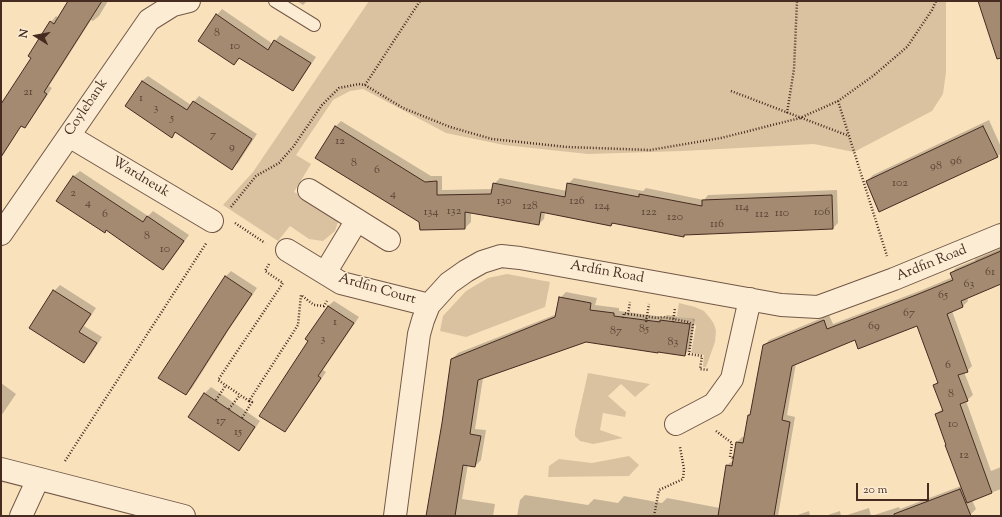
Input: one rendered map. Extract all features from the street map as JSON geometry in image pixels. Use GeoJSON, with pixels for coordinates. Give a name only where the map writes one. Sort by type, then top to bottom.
{"type":"FeatureCollection","features":[{"type":"Feature","properties":{"kind":"street","name":"Coylebank"},"geometry":{"type":"LineString","coordinates":[[1,234],[148,20],[173,5],[189,1]]}},
{"type":"Feature","properties":{"kind":"street","name":"Wardneuk"},"geometry":{"type":"LineString","coordinates":[[69,136],[222,221]]}},
{"type":"Feature","properties":{"kind":"street"},"geometry":{"type":"LineString","coordinates":[[309,190],[389,240]]}},
{"type":"Feature","properties":{"kind":"street","name":"Ardfin Court"},"geometry":{"type":"LineString","coordinates":[[333,278],[357,220]]}},
{"type":"Feature","properties":{"kind":"street","name":"Ardfin Road"},"geometry":{"type":"LineString","coordinates":[[395,516],[419,334],[429,305],[449,284],[466,271],[482,262],[501,256],[520,258],[781,305],[818,307],[894,279],[1001,235]]}},
{"type":"Feature","properties":{"kind":"street","name":"Ardfin Court"},"geometry":{"type":"LineString","coordinates":[[282,251],[333,278],[429,305]]}},
{"type":"Feature","properties":{"kind":"street"},"geometry":{"type":"LineString","coordinates":[[676,424],[714,404],[732,379],[750,299]]}},
{"type":"Feature","properties":{"kind":"street"},"geometry":{"type":"LineString","coordinates":[[1,470],[184,516]]}},
{"type":"Feature","properties":{"kind":"street"},"geometry":{"type":"LineString","coordinates":[[21,516],[38,479]]}},
{"type":"Feature","properties":{"kind":"lane"},"geometry":{"type":"LineString","coordinates":[[275,1],[314,25]]}},
{"type":"Feature","properties":{"kind":"path"},"geometry":{"type":"LineString","coordinates":[[787,112],[794,69],[797,1]]}},
{"type":"Feature","properties":{"kind":"path"},"geometry":{"type":"LineString","coordinates":[[365,85],[403,108],[450,127],[492,139],[567,147],[650,150],[721,138],[800,118],[838,101],[873,76],[908,47],[932,10],[936,1]]}},
{"type":"Feature","properties":{"kind":"path"},"geometry":{"type":"LineString","coordinates":[[731,91],[849,136]]}},
{"type":"Feature","properties":{"kind":"path"},"geometry":{"type":"LineString","coordinates":[[838,101],[894,279]]}},
{"type":"Feature","properties":{"kind":"path"},"geometry":{"type":"LineString","coordinates":[[222,221],[282,251],[265,271],[283,283],[218,380],[252,402],[242,418]]}},
{"type":"Feature","properties":{"kind":"path"},"geometry":{"type":"LineString","coordinates":[[249,401],[298,325],[301,295],[314,305],[324,306],[333,278]]}},
{"type":"Feature","properties":{"kind":"path"},"geometry":{"type":"LineString","coordinates":[[628,314],[630,298]]}},
{"type":"Feature","properties":{"kind":"path"},"geometry":{"type":"LineString","coordinates":[[646,322],[649,302]]}},
{"type":"Feature","properties":{"kind":"path"},"geometry":{"type":"LineString","coordinates":[[623,318],[624,313],[647,317],[663,317],[689,322],[693,326],[689,354],[702,356],[700,369],[709,370]]}},
{"type":"Feature","properties":{"kind":"path"},"geometry":{"type":"LineString","coordinates":[[216,400],[226,385]]}},
{"type":"Feature","properties":{"kind":"path"},"geometry":{"type":"LineString","coordinates":[[229,409],[240,394]]}},
{"type":"Feature","properties":{"kind":"path"},"geometry":{"type":"LineString","coordinates":[[654,516],[660,490],[683,479],[684,469],[676,424]]}},
{"type":"Feature","properties":{"kind":"path"},"geometry":{"type":"LineString","coordinates":[[716,431],[732,443],[730,457],[733,458]]}},
{"type":"Feature","properties":{"kind":"shaded area"},"geometry":{"type":"Polygon","coordinates":[[[369,1],[946,1],[946,72],[943,94],[932,111],[854,152],[814,144],[588,154],[504,145],[446,133],[363,89],[350,91],[333,100],[296,155],[311,164],[294,192],[333,213],[338,222],[335,231],[323,241],[309,239],[290,226],[278,241],[223,205],[253,172],[369,1]]]}},
{"type":"Feature","properties":{"kind":"shaded area"},"geometry":{"type":"Polygon","coordinates":[[[1001,247],[1001,251],[976,262],[974,257],[1001,247]]]}},
{"type":"Feature","properties":{"kind":"shaded area"},"geometry":{"type":"Polygon","coordinates":[[[507,274],[550,282],[545,307],[466,337],[440,331],[443,316],[466,291],[488,278],[507,274]]]}},
{"type":"Feature","properties":{"kind":"shaded area"},"geometry":{"type":"Polygon","coordinates":[[[679,303],[704,311],[714,324],[716,331],[715,342],[706,367],[703,367],[704,355],[691,353],[696,326],[692,319],[677,316],[679,303]]]}},
{"type":"Feature","properties":{"kind":"shaded area"},"geometry":{"type":"Polygon","coordinates":[[[588,373],[650,384],[635,397],[621,384],[608,396],[626,412],[625,417],[603,413],[600,430],[623,438],[593,444],[580,441],[575,436],[575,430],[588,373]]]}},
{"type":"Feature","properties":{"kind":"shaded area"},"geometry":{"type":"Polygon","coordinates":[[[629,456],[639,465],[629,476],[548,477],[549,466],[559,459],[592,463],[629,456]]]}},
{"type":"Feature","properties":{"kind":"building"},"geometry":{"type":"Polygon","coordinates":[[[68,1],[102,1],[44,92],[47,94],[25,128],[21,126],[1,157],[1,104],[31,58],[28,56],[50,21],[54,24],[68,1]]]}},
{"type":"Feature","properties":{"kind":"building"},"geometry":{"type":"Polygon","coordinates":[[[978,1],[1001,1],[1001,58],[997,59],[978,1]]]}},
{"type":"Feature","properties":{"kind":"building"},"geometry":{"type":"Polygon","coordinates":[[[216,14],[268,50],[274,40],[311,63],[293,91],[239,58],[234,65],[198,41],[216,14]]]}},
{"type":"Feature","properties":{"kind":"building"},"geometry":{"type":"Polygon","coordinates":[[[142,81],[187,110],[193,101],[252,139],[232,170],[175,132],[172,138],[125,106],[142,81]]]}},
{"type":"Feature","properties":{"kind":"building"},"geometry":{"type":"Polygon","coordinates":[[[335,126],[425,182],[437,181],[437,195],[491,194],[493,183],[565,197],[567,183],[639,197],[639,194],[702,206],[702,200],[832,195],[833,229],[684,235],[684,237],[612,223],[611,226],[541,212],[539,225],[465,212],[465,229],[420,230],[419,222],[315,158],[335,126]]]}},
{"type":"Feature","properties":{"kind":"building"},"geometry":{"type":"Polygon","coordinates":[[[983,126],[998,157],[879,212],[866,181],[983,126]]]}},
{"type":"Feature","properties":{"kind":"building"},"geometry":{"type":"Polygon","coordinates":[[[73,176],[143,222],[147,216],[184,241],[163,270],[106,230],[105,233],[56,201],[73,176]]]}},
{"type":"Feature","properties":{"kind":"building"},"geometry":{"type":"Polygon","coordinates":[[[1001,251],[1001,284],[961,301],[963,307],[947,314],[968,372],[958,375],[968,401],[960,404],[992,493],[967,503],[935,414],[943,411],[933,385],[938,383],[917,326],[858,349],[855,340],[792,366],[782,420],[790,422],[774,516],[718,516],[726,465],[732,466],[736,442],[743,443],[748,415],[750,415],[763,345],[824,320],[827,329],[916,295],[953,280],[950,273],[1001,251]]]}},
{"type":"Feature","properties":{"kind":"building"},"geometry":{"type":"Polygon","coordinates":[[[225,276],[252,294],[186,395],[158,378],[225,276]]]}},
{"type":"Feature","properties":{"kind":"building"},"geometry":{"type":"Polygon","coordinates":[[[53,290],[91,314],[79,332],[97,343],[84,363],[29,328],[53,290]]]}},
{"type":"Feature","properties":{"kind":"building"},"geometry":{"type":"Polygon","coordinates":[[[559,297],[591,303],[590,310],[614,313],[614,316],[690,324],[685,356],[586,342],[478,380],[470,434],[481,436],[475,467],[463,465],[455,516],[426,516],[451,359],[555,317],[559,297]]]}},
{"type":"Feature","properties":{"kind":"building"},"geometry":{"type":"Polygon","coordinates":[[[328,306],[354,323],[318,376],[321,378],[285,432],[259,416],[308,341],[305,339],[328,306]]]}},
{"type":"Feature","properties":{"kind":"building"},"geometry":{"type":"Polygon","coordinates":[[[204,393],[255,427],[239,451],[188,417],[204,393]]]}},
{"type":"Feature","properties":{"kind":"building"},"geometry":{"type":"Polygon","coordinates":[[[960,489],[971,516],[894,516],[894,514],[960,489]]]}}]}
